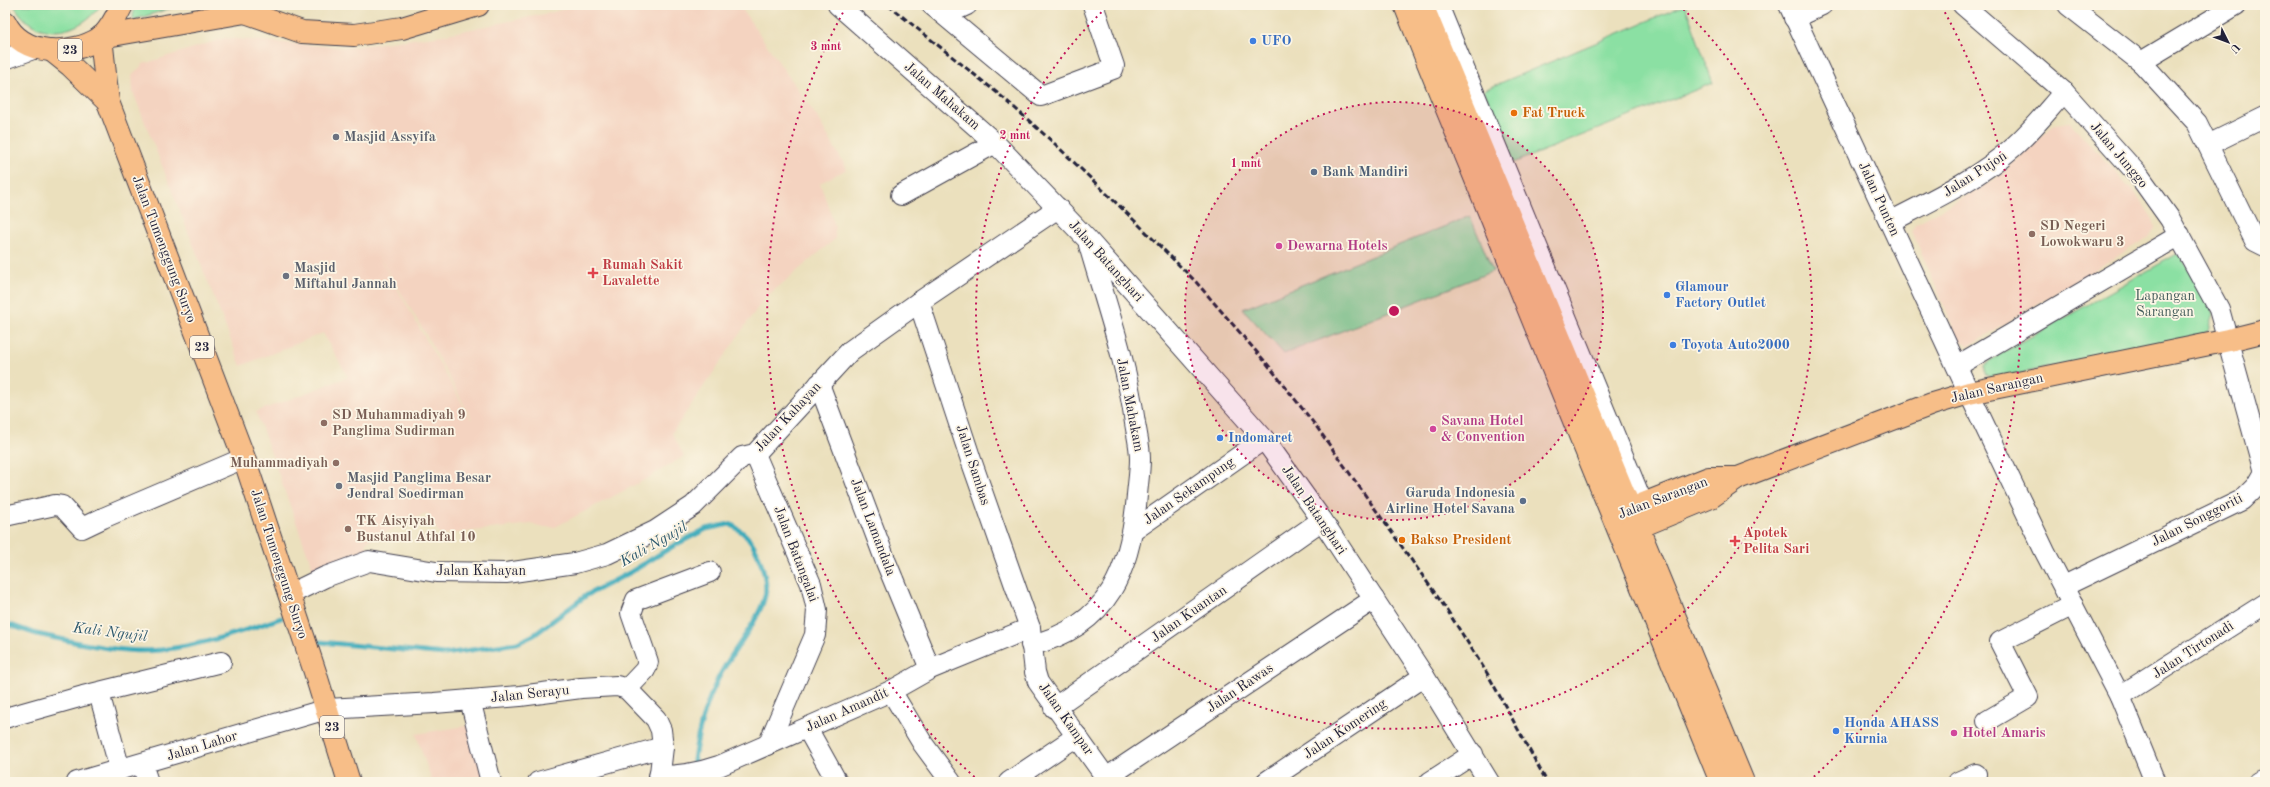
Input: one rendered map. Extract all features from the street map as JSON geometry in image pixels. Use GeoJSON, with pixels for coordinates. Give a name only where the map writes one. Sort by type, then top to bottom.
{"type":"FeatureCollection","features":[{"type":"Feature","properties":{"kind":"main road","name":"23"},"geometry":{"type":"LineString","coordinates":[[5,22],[20,39],[43,49],[71,50],[101,37],[122,5]]}},
{"type":"Feature","properties":{"kind":"main road"},"geometry":{"type":"LineString","coordinates":[[101,37],[240,8],[302,32],[354,35],[402,28],[478,5]]}},
{"type":"Feature","properties":{"kind":"main road"},"geometry":{"type":"LineString","coordinates":[[1405,5],[1432,77],[1538,292],[1632,520],[1743,782]]}},
{"type":"Feature","properties":{"kind":"main road"},"geometry":{"type":"LineString","coordinates":[[1422,5],[1454,63],[1524,234],[1538,292]]}},
{"type":"Feature","properties":{"kind":"main road","name":"Jalan Tumenggung Suryo"},"geometry":{"type":"LineString","coordinates":[[101,37],[108,102],[244,458],[290,594],[349,782]]}},
{"type":"Feature","properties":{"kind":"main road","name":"Jalan Tumenggung Suryo"},"geometry":{"type":"LineString","coordinates":[[43,49],[71,66],[108,102]]}},
{"type":"Feature","properties":{"kind":"main road","name":"Jalan Sarangan"},"geometry":{"type":"LineString","coordinates":[[1632,520],[1711,497],[1738,478],[1932,404],[1969,393],[2229,340],[2265,331]]}},
{"type":"Feature","properties":{"kind":"main road"},"geometry":{"type":"LineString","coordinates":[[1632,520],[1721,782]]}},
{"type":"Feature","properties":{"kind":"street","name":"Jalan Mahakam"},"geometry":{"type":"LineString","coordinates":[[838,5],[995,143],[1058,208]]}},
{"type":"Feature","properties":{"kind":"street"},"geometry":{"type":"LineString","coordinates":[[939,10],[967,5]]}},
{"type":"Feature","properties":{"kind":"street"},"geometry":{"type":"LineString","coordinates":[[939,10],[1041,96],[1113,69],[1114,66],[1093,5]]}},
{"type":"Feature","properties":{"kind":"street"},"geometry":{"type":"LineString","coordinates":[[1438,5],[1454,63]]}},
{"type":"Feature","properties":{"kind":"street"},"geometry":{"type":"LineString","coordinates":[[1792,11],[1822,5]]}},
{"type":"Feature","properties":{"kind":"street","name":"Jalan Junggo"},"geometry":{"type":"LineString","coordinates":[[1963,5],[2064,92],[2140,177],[2180,235],[2214,298],[2229,340]]}},
{"type":"Feature","properties":{"kind":"street"},"geometry":{"type":"LineString","coordinates":[[2068,5],[2141,62],[2197,123],[2255,241],[2265,246]]}},
{"type":"Feature","properties":{"kind":"street"},"geometry":{"type":"LineString","coordinates":[[2141,62],[2236,5]]}},
{"type":"Feature","properties":{"kind":"street","name":"Jalan Punten"},"geometry":{"type":"LineString","coordinates":[[1792,11],[1969,393]]}},
{"type":"Feature","properties":{"kind":"street"},"geometry":{"type":"LineString","coordinates":[[5,59],[43,49]]}},
{"type":"Feature","properties":{"kind":"street","name":"Jalan Pujon"},"geometry":{"type":"LineString","coordinates":[[1890,222],[1944,194],[1993,164],[2014,147],[2064,92]]}},
{"type":"Feature","properties":{"kind":"street"},"geometry":{"type":"LineString","coordinates":[[2208,145],[2265,117]]}},
{"type":"Feature","properties":{"kind":"street"},"geometry":{"type":"LineString","coordinates":[[901,195],[995,143]]}},
{"type":"Feature","properties":{"kind":"street","name":"Jalan Batanghari"},"geometry":{"type":"LineString","coordinates":[[1058,208],[1264,439],[1322,520],[1374,599],[1424,676],[1489,782]]}},
{"type":"Feature","properties":{"kind":"street","name":"Jalan Kahayan"},"geometry":{"type":"LineString","coordinates":[[290,594],[325,577],[370,561],[436,572],[506,573],[575,564],[601,556],[655,531],[693,506],[742,457],[755,454],[850,351],[919,302],[1058,208]]}},
{"type":"Feature","properties":{"kind":"street"},"geometry":{"type":"LineString","coordinates":[[1957,366],[2180,235]]}},
{"type":"Feature","properties":{"kind":"street","name":"Jalan Mahakam"},"geometry":{"type":"LineString","coordinates":[[1031,636],[1047,641],[1082,624],[1097,609],[1111,592],[1128,555],[1134,530],[1140,458],[1133,411],[1112,326],[1087,239]]}},
{"type":"Feature","properties":{"kind":"street"},"geometry":{"type":"LineString","coordinates":[[1538,292],[1632,520]]}},
{"type":"Feature","properties":{"kind":"street","name":"Jalan Sambas"},"geometry":{"type":"LineString","coordinates":[[919,302],[1031,636]]}},
{"type":"Feature","properties":{"kind":"street","name":"Jalan Songgoriti"},"geometry":{"type":"LineString","coordinates":[[2064,586],[2242,500],[2256,486],[2264,472],[2229,340]]}},
{"type":"Feature","properties":{"kind":"street","name":"Jalan Lamandala"},"geometry":{"type":"LineString","coordinates":[[819,384],[886,562],[930,669]]}},
{"type":"Feature","properties":{"kind":"street"},"geometry":{"type":"LineString","coordinates":[[1969,393],[2120,696],[2155,782]]}},
{"type":"Feature","properties":{"kind":"street","name":"Jalan Sekampung"},"geometry":{"type":"LineString","coordinates":[[1134,530],[1264,439]]}},
{"type":"Feature","properties":{"kind":"street","name":"Jalan Batangalai"},"geometry":{"type":"LineString","coordinates":[[755,454],[808,576],[817,610],[815,635],[768,745]]}},
{"type":"Feature","properties":{"kind":"street"},"geometry":{"type":"LineString","coordinates":[[5,516],[55,505],[62,506],[82,528],[86,528],[103,518],[244,458]]}},
{"type":"Feature","properties":{"kind":"street","name":"Jalan Kuantan"},"geometry":{"type":"LineString","coordinates":[[1054,708],[1322,520]]}},
{"type":"Feature","properties":{"kind":"street"},"geometry":{"type":"LineString","coordinates":[[659,779],[663,747],[661,730],[656,719],[627,689],[645,670],[648,662],[631,614],[636,600],[710,572]]}},
{"type":"Feature","properties":{"kind":"street","name":"Jalan Rawas"},"geometry":{"type":"LineString","coordinates":[[1108,780],[1374,599]]}},
{"type":"Feature","properties":{"kind":"street"},"geometry":{"type":"LineString","coordinates":[[1987,721],[2028,697],[2000,642],[2073,604]]}},
{"type":"Feature","properties":{"kind":"street","name":"Jalan Tirtonadi"},"geometry":{"type":"LineString","coordinates":[[2120,696],[2265,604]]}},
{"type":"Feature","properties":{"kind":"street","name":"Jalan Amandit"},"geometry":{"type":"LineString","coordinates":[[659,779],[704,771],[807,728],[891,690],[930,669],[1031,636]]}},
{"type":"Feature","properties":{"kind":"street","name":"Jalan Kampar"},"geometry":{"type":"LineString","coordinates":[[1031,636],[1038,682],[1054,708],[1077,736],[1108,780]]}},
{"type":"Feature","properties":{"kind":"street"},"geometry":{"type":"LineString","coordinates":[[5,718],[221,662]]}},
{"type":"Feature","properties":{"kind":"street","name":"Jalan Komering"},"geometry":{"type":"LineString","coordinates":[[1266,782],[1424,676]]}},
{"type":"Feature","properties":{"kind":"street","name":"Jalan Serayu"},"geometry":{"type":"LineString","coordinates":[[327,709],[520,696],[581,688],[617,686],[627,689]]}},
{"type":"Feature","properties":{"kind":"street"},"geometry":{"type":"LineString","coordinates":[[891,690],[923,744],[951,782]]}},
{"type":"Feature","properties":{"kind":"street"},"geometry":{"type":"LineString","coordinates":[[99,693],[120,770]]}},
{"type":"Feature","properties":{"kind":"street"},"geometry":{"type":"LineString","coordinates":[[470,700],[491,782]]}},
{"type":"Feature","properties":{"kind":"street","name":"Jalan Lahor"},"geometry":{"type":"LineString","coordinates":[[78,782],[120,770],[145,773],[327,709]]}},
{"type":"Feature","properties":{"kind":"street"},"geometry":{"type":"LineString","coordinates":[[807,728],[837,782]]}},
{"type":"Feature","properties":{"kind":"street"},"geometry":{"type":"LineString","coordinates":[[1009,782],[1077,736]]}},
{"type":"Feature","properties":{"kind":"street"},"geometry":{"type":"LineString","coordinates":[[538,782],[663,747]]}},
{"type":"Feature","properties":{"kind":"street"},"geometry":{"type":"LineString","coordinates":[[1430,782],[1473,754]]}},
{"type":"Feature","properties":{"kind":"street"},"geometry":{"type":"LineString","coordinates":[[1958,782],[1976,774]]}},
{"type":"Feature","properties":{"kind":"street"},"geometry":{"type":"LineString","coordinates":[[2258,782],[2265,779]]}},
{"type":"Feature","properties":{"kind":"shaded area","name":"Rumah Sakit Lavalette"},"geometry":{"type":"Polygon","coordinates":[[[575,5],[739,5],[817,117],[847,169],[820,183],[835,226],[835,239],[765,298],[751,317],[672,433],[684,456],[648,478],[555,527],[539,527],[531,524],[440,535],[427,513],[365,542],[371,555],[316,577],[256,412],[348,377],[323,333],[241,366],[133,92],[132,76],[143,64],[225,38],[346,48],[443,35],[554,12],[575,5]],[[376,251],[472,419],[425,333],[376,251]]]}},
{"type":"Feature","properties":{"kind":"shaded area","name":"SD Negeri Lowokwaru 3"},"geometry":{"type":"Polygon","coordinates":[[[2070,122],[2141,201],[2153,219],[2155,228],[2149,237],[1968,346],[1959,341],[1912,231],[1915,224],[1994,180],[2055,124],[2070,122]]]}},
{"type":"Feature","properties":{"kind":"shaded area"},"geometry":{"type":"Polygon","coordinates":[[[472,725],[490,782],[432,782],[416,734],[472,725]]]}},
{"type":"Feature","properties":{"kind":"green space"},"geometry":{"type":"Polygon","coordinates":[[[14,5],[101,5],[92,15],[81,23],[69,29],[57,31],[45,30],[33,25],[23,17],[14,5]]]}},
{"type":"Feature","properties":{"kind":"green space"},"geometry":{"type":"Polygon","coordinates":[[[136,5],[181,5],[133,20],[136,5]]]}},
{"type":"Feature","properties":{"kind":"green space"},"geometry":{"type":"Polygon","coordinates":[[[1685,5],[1713,83],[1513,163],[1484,90],[1685,5]]]}},
{"type":"Feature","properties":{"kind":"green space"},"geometry":{"type":"Polygon","coordinates":[[[1470,216],[1493,271],[1284,354],[1243,309],[1470,216]]]}},
{"type":"Feature","properties":{"kind":"green space","name":"Lapangan Sarangan"},"geometry":{"type":"Polygon","coordinates":[[[2177,254],[2182,258],[2213,313],[2208,331],[2202,335],[1994,379],[1985,374],[1985,367],[1990,360],[2177,254]]]}},
{"type":"Feature","properties":{"kind":"waterway","name":"Kali Ngujil"},"geometry":{"type":"LineString","coordinates":[[320,642],[445,654],[517,643],[534,635],[587,595],[631,572],[673,546],[706,529],[730,524],[741,531],[755,548],[764,573],[766,591],[756,617],[722,671],[712,692],[701,724],[693,769]]}},
{"type":"Feature","properties":{"kind":"waterway","name":"Kali Ngujil"},"geometry":{"type":"LineString","coordinates":[[5,624],[37,634],[82,644],[115,649],[146,651],[176,648],[207,641],[237,633],[281,618]]}},
{"type":"Feature","properties":{"kind":"railway"},"geometry":{"type":"LineString","coordinates":[[888,5],[1006,100],[1055,144],[1196,282],[1268,365],[1316,426],[1447,610],[1487,673],[1547,782]]}},
{"type":"Feature","properties":{"kind":"place","name":"UFO"},"geometry":{"type":"Point","coordinates":[1253,41]}},
{"type":"Feature","properties":{"kind":"place","name":"Fat Truck"},"geometry":{"type":"Point","coordinates":[1514,113]}},
{"type":"Feature","properties":{"kind":"place","name":"Masjid Assyifa"},"geometry":{"type":"Point","coordinates":[336,137]}},
{"type":"Feature","properties":{"kind":"place","name":"Bank Mandiri"},"geometry":{"type":"Point","coordinates":[1314,172]}},
{"type":"Feature","properties":{"kind":"place","name":"SD Negeri Lowokwaru 3"},"geometry":{"type":"Point","coordinates":[2032,234]}},
{"type":"Feature","properties":{"kind":"place","name":"Dewarna Hotels"},"geometry":{"type":"Point","coordinates":[1279,246]}},
{"type":"Feature","properties":{"kind":"place","name":"Rumah Sakit Lavalette"},"geometry":{"type":"Point","coordinates":[593,273]}},
{"type":"Feature","properties":{"kind":"place","name":"Masjid Miftahul Jannah"},"geometry":{"type":"Point","coordinates":[286,276]}},
{"type":"Feature","properties":{"kind":"place","name":"Glamour Factory Outlet"},"geometry":{"type":"Point","coordinates":[1667,295]}},
{"type":"Feature","properties":{"kind":"place","name":"Toyota Auto2000"},"geometry":{"type":"Point","coordinates":[1673,345]}},
{"type":"Feature","properties":{"kind":"place","name":"SD Muhammadiyah 9 Panglima Sudirman"},"geometry":{"type":"Point","coordinates":[324,423]}},
{"type":"Feature","properties":{"kind":"place","name":"Savana Hotel & Convention"},"geometry":{"type":"Point","coordinates":[1433,429]}},
{"type":"Feature","properties":{"kind":"place","name":"Indomaret"},"geometry":{"type":"Point","coordinates":[1220,438]}},
{"type":"Feature","properties":{"kind":"place","name":"Muhammadiyah"},"geometry":{"type":"Point","coordinates":[336,463]}},
{"type":"Feature","properties":{"kind":"place","name":"Masjid Panglima Besar Jendral Soedirman"},"geometry":{"type":"Point","coordinates":[339,486]}},
{"type":"Feature","properties":{"kind":"place","name":"Garuda Indonesia Airline Hotel Savana"},"geometry":{"type":"Point","coordinates":[1523,501]}},
{"type":"Feature","properties":{"kind":"place","name":"TK Aisyiyah Bustanul Athfal 10"},"geometry":{"type":"Point","coordinates":[348,529]}},
{"type":"Feature","properties":{"kind":"place","name":"Bakso President"},"geometry":{"type":"Point","coordinates":[1402,540]}},
{"type":"Feature","properties":{"kind":"place","name":"Apotek Pelita Sari"},"geometry":{"type":"Point","coordinates":[1735,541]}},
{"type":"Feature","properties":{"kind":"place","name":"Honda AHASS Kurnia"},"geometry":{"type":"Point","coordinates":[1836,731]}},
{"type":"Feature","properties":{"kind":"place","name":"Hotel Amaris"},"geometry":{"type":"Point","coordinates":[1954,733]}}]}
